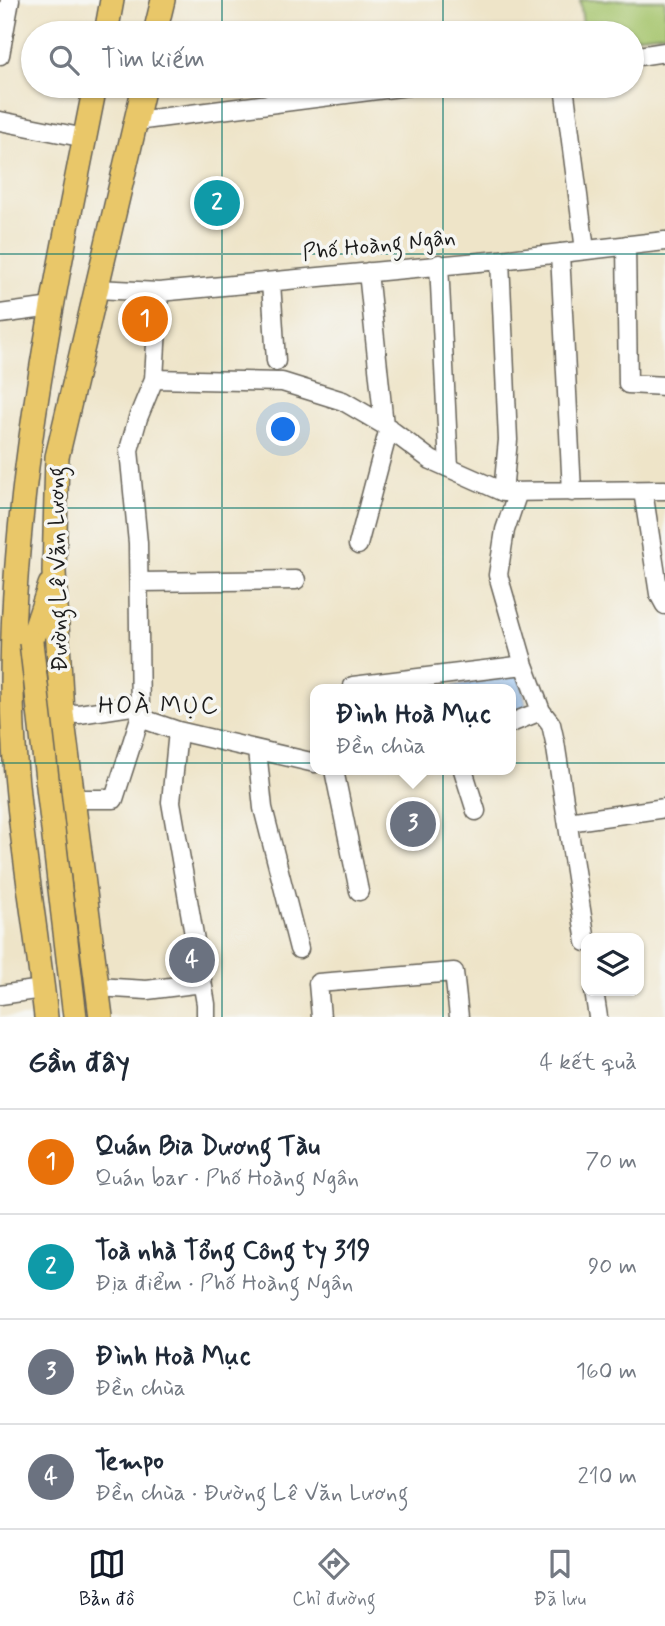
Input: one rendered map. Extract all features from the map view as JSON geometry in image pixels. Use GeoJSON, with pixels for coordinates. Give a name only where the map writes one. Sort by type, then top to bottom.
{"type":"FeatureCollection","features":[{"type":"Feature","properties":{"kind":"main road"},"geometry":{"type":"LineString","coordinates":[[109,21],[113,0]]}},
{"type":"Feature","properties":{"kind":"main road"},"geometry":{"type":"LineString","coordinates":[[158,21],[163,0]]}},
{"type":"Feature","properties":{"kind":"main road","name":"Đường Lê Văn Lương"},"geometry":{"type":"LineString","coordinates":[[44,1005],[9,787],[19,524],[25,469],[61,252],[93,98]]}},
{"type":"Feature","properties":{"kind":"main road","name":"Đường Lê Văn Lương"},"geometry":{"type":"LineString","coordinates":[[99,1003],[62,713],[54,572],[57,457],[141,98]]}},
{"type":"Feature","properties":{"kind":"main road"},"geometry":{"type":"LineString","coordinates":[[31,642],[54,572]]}},
{"type":"Feature","properties":{"kind":"main road"},"geometry":{"type":"LineString","coordinates":[[17,574],[31,642],[75,1017]]}},
{"type":"Feature","properties":{"kind":"main road"},"geometry":{"type":"LineString","coordinates":[[44,1005],[99,1003]]}},
{"type":"Feature","properties":{"kind":"street"},"geometry":{"type":"LineString","coordinates":[[0,55],[10,0]]}},
{"type":"Feature","properties":{"kind":"street"},"geometry":{"type":"LineString","coordinates":[[644,55],[665,52]]}},
{"type":"Feature","properties":{"kind":"street"},"geometry":{"type":"LineString","coordinates":[[136,121],[315,98]]}},
{"type":"Feature","properties":{"kind":"street"},"geometry":{"type":"LineString","coordinates":[[566,98],[585,250]]}},
{"type":"Feature","properties":{"kind":"street"},"geometry":{"type":"LineString","coordinates":[[0,121],[85,138]]}},
{"type":"Feature","properties":{"kind":"street","name":"Phố Hoàng Ngân"},"geometry":{"type":"LineString","coordinates":[[96,289],[159,292],[500,260],[665,241]]}},
{"type":"Feature","properties":{"kind":"street"},"geometry":{"type":"LineString","coordinates":[[626,245],[628,384],[665,386]]}},
{"type":"Feature","properties":{"kind":"street"},"geometry":{"type":"LineString","coordinates":[[560,253],[572,492]]}},
{"type":"Feature","properties":{"kind":"street"},"geometry":{"type":"LineString","coordinates":[[500,260],[510,492],[498,575],[524,665],[541,711],[551,724],[585,933]]}},
{"type":"Feature","properties":{"kind":"street"},"geometry":{"type":"LineString","coordinates":[[439,264],[449,468]]}},
{"type":"Feature","properties":{"kind":"street"},"geometry":{"type":"LineString","coordinates":[[358,545],[386,426],[368,272]]}},
{"type":"Feature","properties":{"kind":"street"},"geometry":{"type":"LineString","coordinates":[[271,282],[276,361]]}},
{"type":"Feature","properties":{"kind":"street"},"geometry":{"type":"LineString","coordinates":[[73,799],[114,799],[139,712],[138,543],[129,450],[138,418],[154,379],[159,292]]}},
{"type":"Feature","properties":{"kind":"street"},"geometry":{"type":"LineString","coordinates":[[0,314],[52,307]]}},
{"type":"Feature","properties":{"kind":"street"},"geometry":{"type":"LineString","coordinates":[[154,379],[282,382],[343,401],[386,426],[432,460],[510,492],[665,490]]}},
{"type":"Feature","properties":{"kind":"street"},"geometry":{"type":"LineString","coordinates":[[643,491],[659,594],[665,605]]}},
{"type":"Feature","properties":{"kind":"street"},"geometry":{"type":"LineString","coordinates":[[139,582],[296,580]]}},
{"type":"Feature","properties":{"kind":"street"},"geometry":{"type":"LineString","coordinates":[[430,684],[524,665]]}},
{"type":"Feature","properties":{"kind":"street"},"geometry":{"type":"LineString","coordinates":[[516,721],[541,711]]}},
{"type":"Feature","properties":{"kind":"street"},"geometry":{"type":"LineString","coordinates":[[62,713],[139,712],[178,730],[310,762]]}},
{"type":"Feature","properties":{"kind":"street"},"geometry":{"type":"LineString","coordinates":[[178,730],[171,802],[206,1017]]}},
{"type":"Feature","properties":{"kind":"street"},"geometry":{"type":"LineString","coordinates":[[257,750],[263,808],[299,949]]}},
{"type":"Feature","properties":{"kind":"street"},"geometry":{"type":"LineString","coordinates":[[335,775],[359,891]]}},
{"type":"Feature","properties":{"kind":"street"},"geometry":{"type":"LineString","coordinates":[[465,775],[476,811]]}},
{"type":"Feature","properties":{"kind":"street"},"geometry":{"type":"LineString","coordinates":[[568,822],[665,808]]}},
{"type":"Feature","properties":{"kind":"street"},"geometry":{"type":"LineString","coordinates":[[321,1017],[318,983],[454,972],[459,1017]]}},
{"type":"Feature","properties":{"kind":"street"},"geometry":{"type":"LineString","coordinates":[[99,1003],[147,990],[202,984]]}},
{"type":"Feature","properties":{"kind":"street"},"geometry":{"type":"LineString","coordinates":[[0,995],[44,1005]]}},
{"type":"Feature","properties":{"kind":"street"},"geometry":{"type":"LineString","coordinates":[[595,996],[598,1017]]}},
{"type":"Feature","properties":{"kind":"green space"},"geometry":{"type":"Polygon","coordinates":[[[580,0],[665,0],[665,33],[644,36],[644,21],[583,21],[580,0]]]}},
{"type":"Feature","properties":{"kind":"water"},"geometry":{"type":"Polygon","coordinates":[[[520,673],[527,713],[516,716],[516,684],[465,684],[520,673]]]}},
{"type":"Feature","properties":{"kind":"place","name":"Toà nhà Tổng Công ty 319"},"geometry":{"type":"Point","coordinates":[217,203]}},
{"type":"Feature","properties":{"kind":"place","name":"Quán Bia Dương Tàu"},"geometry":{"type":"Point","coordinates":[145,319]}},
{"type":"Feature","properties":{"kind":"place","name":"Đình Hoà Mục"},"geometry":{"type":"Point","coordinates":[413,824]}},
{"type":"Feature","properties":{"kind":"place","name":"Tempo"},"geometry":{"type":"Point","coordinates":[192,960]}},
{"type":"Feature","properties":{"kind":"district","name":"HOÀ MỤC"},"geometry":{"type":"Point","coordinates":[159,706]}}]}
